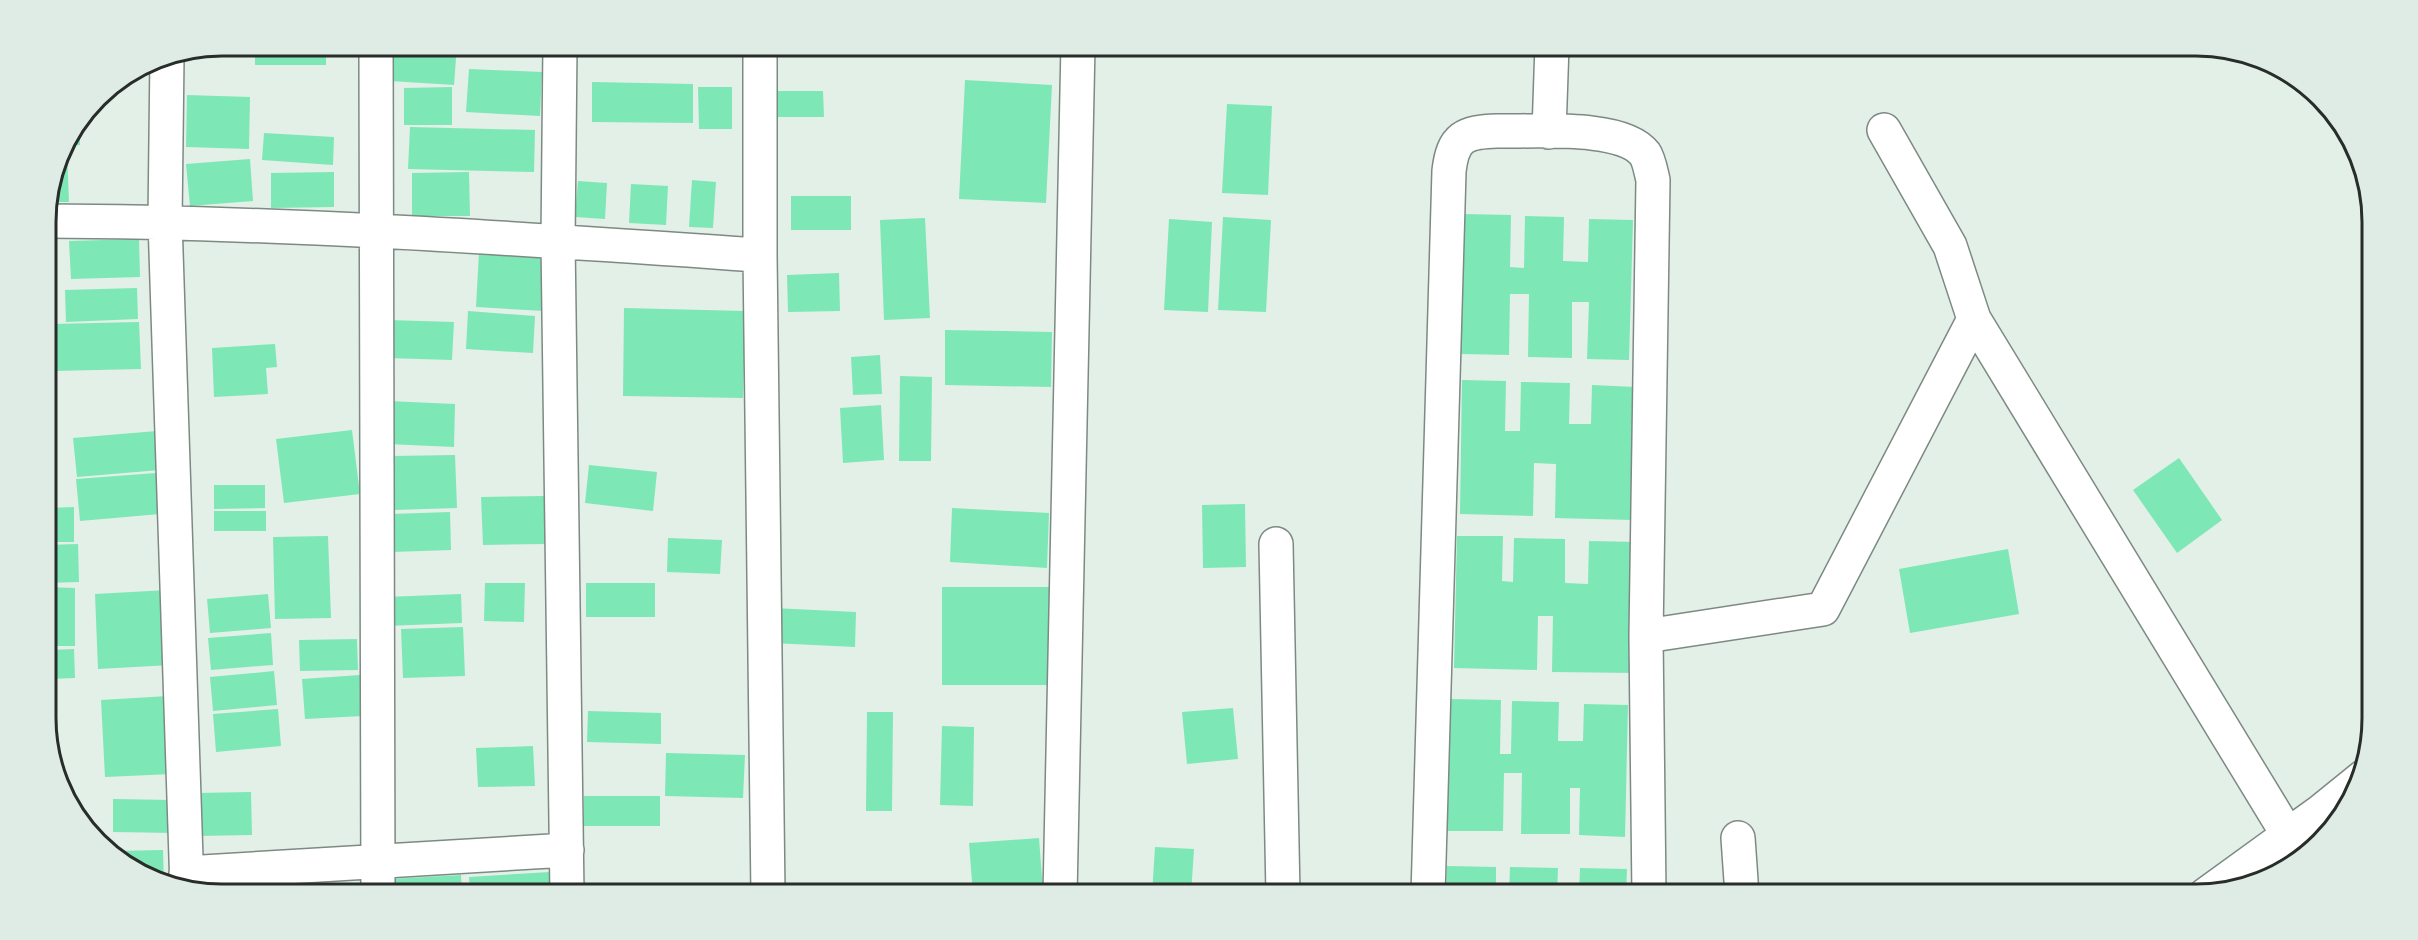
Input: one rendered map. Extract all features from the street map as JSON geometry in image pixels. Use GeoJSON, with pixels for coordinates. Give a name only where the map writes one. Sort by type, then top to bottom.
{"type":"FeatureCollection","features":[{"type":"Feature","properties":{"kind":"street"},"geometry":{"type":"LineString","coordinates":[[376,56],[377,884]]}},
{"type":"Feature","properties":{"kind":"street"},"geometry":{"type":"LineString","coordinates":[[560,56],[558,242],[567,884]]}},
{"type":"Feature","properties":{"kind":"street"},"geometry":{"type":"LineString","coordinates":[[760,56],[760,255],[768,884]]}},
{"type":"Feature","properties":{"kind":"street"},"geometry":{"type":"LineString","coordinates":[[1060,884],[1078,56]]}},
{"type":"Feature","properties":{"kind":"street"},"geometry":{"type":"LineString","coordinates":[[1549,132],[1552,56]]}},
{"type":"Feature","properties":{"kind":"street"},"geometry":{"type":"LineString","coordinates":[[167,64],[165,221],[186,880]]}},
{"type":"Feature","properties":{"kind":"street"},"geometry":{"type":"LineString","coordinates":[[1884,130],[1950,246],[1974,319],[2295,847]]}},
{"type":"Feature","properties":{"kind":"street"},"geometry":{"type":"LineString","coordinates":[[1428,884],[1452,151],[1460,138],[1478,132],[1610,135],[1629,141],[1645,154],[1653,180],[1646,636],[1649,884]]}},
{"type":"Feature","properties":{"kind":"street"},"geometry":{"type":"LineString","coordinates":[[56,221],[165,221],[375,230],[760,255]]}},
{"type":"Feature","properties":{"kind":"street"},"geometry":{"type":"LineString","coordinates":[[1646,636],[1823,609],[1974,319]]}},
{"type":"Feature","properties":{"kind":"street"},"geometry":{"type":"LineString","coordinates":[[1276,544],[1283,884]]}},
{"type":"Feature","properties":{"kind":"street"},"geometry":{"type":"LineString","coordinates":[[2232,880],[2295,847],[2341,800]]}},
{"type":"Feature","properties":{"kind":"street"},"geometry":{"type":"LineString","coordinates":[[1738,838],[1741,884]]}},
{"type":"Feature","properties":{"kind":"street"},"geometry":{"type":"LineString","coordinates":[[188,881],[376,863],[567,850]]}},
{"type":"Feature","properties":{"kind":"building"},"geometry":{"type":"Polygon","coordinates":[[[255,56],[326,56],[326,65],[255,65],[255,56]]]}},
{"type":"Feature","properties":{"kind":"building"},"geometry":{"type":"Polygon","coordinates":[[[391,56],[456,56],[454,85],[390,81],[391,56]]]}},
{"type":"Feature","properties":{"kind":"building"},"geometry":{"type":"Polygon","coordinates":[[[469,69],[542,72],[540,116],[466,112],[469,69]]]}},
{"type":"Feature","properties":{"kind":"building"},"geometry":{"type":"Polygon","coordinates":[[[965,80],[1052,85],[1046,203],[959,199],[965,80]]]}},
{"type":"Feature","properties":{"kind":"building"},"geometry":{"type":"Polygon","coordinates":[[[592,82],[693,84],[693,123],[592,122],[592,82]]]}},
{"type":"Feature","properties":{"kind":"building"},"geometry":{"type":"Polygon","coordinates":[[[452,87],[452,125],[404,125],[404,88],[452,87]]]}},
{"type":"Feature","properties":{"kind":"building"},"geometry":{"type":"Polygon","coordinates":[[[698,87],[732,87],[732,129],[699,129],[698,87]]]}},
{"type":"Feature","properties":{"kind":"building"},"geometry":{"type":"Polygon","coordinates":[[[772,91],[823,91],[824,117],[772,117],[772,91]]]}},
{"type":"Feature","properties":{"kind":"building"},"geometry":{"type":"Polygon","coordinates":[[[187,95],[250,97],[249,149],[186,147],[187,95]]]}},
{"type":"Feature","properties":{"kind":"building"},"geometry":{"type":"Polygon","coordinates":[[[1227,104],[1272,106],[1268,195],[1222,193],[1227,104]]]}},
{"type":"Feature","properties":{"kind":"building"},"geometry":{"type":"Polygon","coordinates":[[[410,127],[535,130],[534,172],[408,169],[410,127]]]}},
{"type":"Feature","properties":{"kind":"building"},"geometry":{"type":"Polygon","coordinates":[[[264,133],[334,137],[333,165],[262,160],[264,133]]]}},
{"type":"Feature","properties":{"kind":"building"},"geometry":{"type":"Polygon","coordinates":[[[80,136],[80,145],[74,145],[80,136]]]}},
{"type":"Feature","properties":{"kind":"building"},"geometry":{"type":"Polygon","coordinates":[[[250,159],[253,201],[190,206],[186,164],[250,159]]]}},
{"type":"Feature","properties":{"kind":"building"},"geometry":{"type":"Polygon","coordinates":[[[67,160],[69,202],[57,202],[67,160]]]}},
{"type":"Feature","properties":{"kind":"building"},"geometry":{"type":"Polygon","coordinates":[[[334,172],[334,207],[271,208],[271,173],[334,172]]]}},
{"type":"Feature","properties":{"kind":"building"},"geometry":{"type":"Polygon","coordinates":[[[469,172],[470,216],[412,216],[412,173],[469,172]]]}},
{"type":"Feature","properties":{"kind":"building"},"geometry":{"type":"Polygon","coordinates":[[[692,180],[716,182],[713,228],[689,227],[692,180]]]}},
{"type":"Feature","properties":{"kind":"building"},"geometry":{"type":"Polygon","coordinates":[[[578,181],[607,183],[605,219],[575,217],[578,181]]]}},
{"type":"Feature","properties":{"kind":"building"},"geometry":{"type":"Polygon","coordinates":[[[631,184],[668,186],[666,225],[629,223],[631,184]]]}},
{"type":"Feature","properties":{"kind":"building"},"geometry":{"type":"Polygon","coordinates":[[[791,196],[851,196],[851,230],[791,230],[791,196]]]}},
{"type":"Feature","properties":{"kind":"building"},"geometry":{"type":"Polygon","coordinates":[[[1464,214],[1511,215],[1510,267],[1524,268],[1525,216],[1564,217],[1563,261],[1588,262],[1589,219],[1633,220],[1629,360],[1587,359],[1589,302],[1572,302],[1572,358],[1528,357],[1529,294],[1510,294],[1509,355],[1461,354],[1464,214]]]}},
{"type":"Feature","properties":{"kind":"building"},"geometry":{"type":"Polygon","coordinates":[[[1223,217],[1271,220],[1266,312],[1218,310],[1223,217]]]}},
{"type":"Feature","properties":{"kind":"building"},"geometry":{"type":"Polygon","coordinates":[[[925,218],[930,318],[884,320],[880,220],[925,218]]]}},
{"type":"Feature","properties":{"kind":"building"},"geometry":{"type":"Polygon","coordinates":[[[1169,219],[1212,222],[1208,312],[1164,310],[1169,219]]]}},
{"type":"Feature","properties":{"kind":"building"},"geometry":{"type":"Polygon","coordinates":[[[139,239],[140,277],[71,279],[69,241],[139,239]]]}},
{"type":"Feature","properties":{"kind":"building"},"geometry":{"type":"Polygon","coordinates":[[[479,252],[547,256],[544,311],[476,307],[479,252]]]}},
{"type":"Feature","properties":{"kind":"building"},"geometry":{"type":"Polygon","coordinates":[[[839,273],[840,311],[788,312],[787,275],[839,273]]]}},
{"type":"Feature","properties":{"kind":"building"},"geometry":{"type":"Polygon","coordinates":[[[137,288],[138,319],[66,322],[65,290],[137,288]]]}},
{"type":"Feature","properties":{"kind":"building"},"geometry":{"type":"Polygon","coordinates":[[[624,308],[745,311],[743,398],[623,396],[624,308]]]}},
{"type":"Feature","properties":{"kind":"building"},"geometry":{"type":"Polygon","coordinates":[[[468,311],[535,316],[533,353],[466,349],[468,311]]]}},
{"type":"Feature","properties":{"kind":"building"},"geometry":{"type":"Polygon","coordinates":[[[388,320],[454,322],[452,360],[387,358],[388,320]]]}},
{"type":"Feature","properties":{"kind":"building"},"geometry":{"type":"Polygon","coordinates":[[[139,322],[141,369],[56,371],[56,324],[139,322]]]}},
{"type":"Feature","properties":{"kind":"building"},"geometry":{"type":"Polygon","coordinates":[[[945,330],[1052,332],[1051,387],[945,385],[945,330]]]}},
{"type":"Feature","properties":{"kind":"building"},"geometry":{"type":"Polygon","coordinates":[[[275,344],[277,367],[266,368],[268,394],[214,397],[212,348],[275,344]]]}},
{"type":"Feature","properties":{"kind":"building"},"geometry":{"type":"Polygon","coordinates":[[[880,355],[882,394],[853,395],[851,357],[880,355]]]}},
{"type":"Feature","properties":{"kind":"building"},"geometry":{"type":"Polygon","coordinates":[[[900,376],[932,377],[931,461],[899,461],[900,376]]]}},
{"type":"Feature","properties":{"kind":"building"},"geometry":{"type":"Polygon","coordinates":[[[1462,380],[1506,381],[1505,431],[1520,431],[1521,382],[1570,383],[1569,424],[1591,424],[1592,385],[1635,387],[1633,520],[1555,518],[1556,464],[1534,463],[1533,516],[1460,514],[1462,380]]]}},
{"type":"Feature","properties":{"kind":"building"},"geometry":{"type":"Polygon","coordinates":[[[388,401],[455,404],[454,447],[387,444],[388,401]]]}},
{"type":"Feature","properties":{"kind":"building"},"geometry":{"type":"Polygon","coordinates":[[[881,405],[884,460],[843,463],[840,408],[881,405]]]}},
{"type":"Feature","properties":{"kind":"building"},"geometry":{"type":"Polygon","coordinates":[[[352,430],[360,494],[284,503],[276,439],[352,430]]]}},
{"type":"Feature","properties":{"kind":"building"},"geometry":{"type":"Polygon","coordinates":[[[157,431],[160,470],[77,477],[73,438],[157,431]]]}},
{"type":"Feature","properties":{"kind":"building"},"geometry":{"type":"Polygon","coordinates":[[[455,455],[457,508],[393,510],[392,456],[455,455]]]}},
{"type":"Feature","properties":{"kind":"building"},"geometry":{"type":"Polygon","coordinates":[[[2179,458],[2222,520],[2177,553],[2133,490],[2179,458]]]}},
{"type":"Feature","properties":{"kind":"building"},"geometry":{"type":"Polygon","coordinates":[[[589,465],[657,472],[653,511],[585,503],[589,465]]]}},
{"type":"Feature","properties":{"kind":"building"},"geometry":{"type":"Polygon","coordinates":[[[156,473],[160,514],[80,521],[76,479],[156,473]]]}},
{"type":"Feature","properties":{"kind":"building"},"geometry":{"type":"Polygon","coordinates":[[[214,485],[265,485],[265,508],[214,509],[214,485]]]}},
{"type":"Feature","properties":{"kind":"building"},"geometry":{"type":"Polygon","coordinates":[[[544,496],[545,544],[483,545],[481,497],[544,496]]]}},
{"type":"Feature","properties":{"kind":"building"},"geometry":{"type":"Polygon","coordinates":[[[1245,504],[1246,567],[1203,568],[1202,505],[1245,504]]]}},
{"type":"Feature","properties":{"kind":"building"},"geometry":{"type":"Polygon","coordinates":[[[74,507],[74,542],[56,542],[56,508],[74,507]]]}},
{"type":"Feature","properties":{"kind":"building"},"geometry":{"type":"Polygon","coordinates":[[[952,508],[1049,513],[1047,568],[950,562],[952,508]]]}},
{"type":"Feature","properties":{"kind":"building"},"geometry":{"type":"Polygon","coordinates":[[[214,511],[266,511],[266,531],[214,531],[214,511]]]}},
{"type":"Feature","properties":{"kind":"building"},"geometry":{"type":"Polygon","coordinates":[[[450,512],[451,550],[392,552],[391,514],[450,512]]]}},
{"type":"Feature","properties":{"kind":"building"},"geometry":{"type":"Polygon","coordinates":[[[328,536],[331,618],[275,619],[273,537],[328,536]]]}},
{"type":"Feature","properties":{"kind":"building"},"geometry":{"type":"Polygon","coordinates":[[[1457,536],[1503,536],[1502,581],[1513,582],[1514,538],[1565,539],[1565,583],[1588,584],[1589,541],[1637,542],[1635,673],[1552,672],[1553,616],[1538,616],[1537,670],[1454,668],[1457,536]]]}},
{"type":"Feature","properties":{"kind":"building"},"geometry":{"type":"Polygon","coordinates":[[[668,538],[722,540],[720,574],[667,572],[668,538]]]}},
{"type":"Feature","properties":{"kind":"building"},"geometry":{"type":"Polygon","coordinates":[[[78,544],[79,582],[56,583],[56,545],[78,544]]]}},
{"type":"Feature","properties":{"kind":"building"},"geometry":{"type":"Polygon","coordinates":[[[2008,549],[2019,614],[1910,633],[1899,569],[2008,549]]]}},
{"type":"Feature","properties":{"kind":"building"},"geometry":{"type":"Polygon","coordinates":[[[485,583],[525,583],[524,622],[484,621],[485,583]]]}},
{"type":"Feature","properties":{"kind":"building"},"geometry":{"type":"Polygon","coordinates":[[[586,583],[655,583],[655,617],[586,617],[586,583]]]}},
{"type":"Feature","properties":{"kind":"building"},"geometry":{"type":"Polygon","coordinates":[[[56,587],[75,588],[75,646],[56,646],[56,587]]]}},
{"type":"Feature","properties":{"kind":"building"},"geometry":{"type":"Polygon","coordinates":[[[942,587],[1053,587],[1053,685],[942,685],[942,587]]]}},
{"type":"Feature","properties":{"kind":"building"},"geometry":{"type":"Polygon","coordinates":[[[168,590],[171,665],[98,669],[95,594],[168,590]]]}},
{"type":"Feature","properties":{"kind":"building"},"geometry":{"type":"Polygon","coordinates":[[[268,594],[271,628],[210,633],[207,599],[268,594]]]}},
{"type":"Feature","properties":{"kind":"building"},"geometry":{"type":"Polygon","coordinates":[[[461,594],[462,623],[387,626],[386,597],[461,594]]]}},
{"type":"Feature","properties":{"kind":"building"},"geometry":{"type":"Polygon","coordinates":[[[773,608],[856,612],[855,647],[772,643],[773,608]]]}},
{"type":"Feature","properties":{"kind":"building"},"geometry":{"type":"Polygon","coordinates":[[[463,627],[465,676],[403,678],[401,629],[463,627]]]}},
{"type":"Feature","properties":{"kind":"building"},"geometry":{"type":"Polygon","coordinates":[[[271,633],[273,665],[211,670],[208,638],[271,633]]]}},
{"type":"Feature","properties":{"kind":"building"},"geometry":{"type":"Polygon","coordinates":[[[357,639],[358,670],[300,671],[299,640],[357,639]]]}},
{"type":"Feature","properties":{"kind":"building"},"geometry":{"type":"Polygon","coordinates":[[[74,649],[75,678],[56,679],[56,650],[74,649]]]}},
{"type":"Feature","properties":{"kind":"building"},"geometry":{"type":"Polygon","coordinates":[[[274,671],[277,705],[213,711],[210,677],[274,671]]]}},
{"type":"Feature","properties":{"kind":"building"},"geometry":{"type":"Polygon","coordinates":[[[360,675],[363,716],[305,719],[302,679],[360,675]]]}},
{"type":"Feature","properties":{"kind":"building"},"geometry":{"type":"Polygon","coordinates":[[[168,696],[172,774],[105,777],[101,700],[168,696]]]}},
{"type":"Feature","properties":{"kind":"building"},"geometry":{"type":"Polygon","coordinates":[[[1450,699],[1501,700],[1500,754],[1511,754],[1512,701],[1559,702],[1558,741],[1583,741],[1584,704],[1628,705],[1625,837],[1579,835],[1580,788],[1570,788],[1570,834],[1521,834],[1522,773],[1504,773],[1503,831],[1447,831],[1450,699]]]}},
{"type":"Feature","properties":{"kind":"building"},"geometry":{"type":"Polygon","coordinates":[[[1233,708],[1238,759],[1187,764],[1182,712],[1233,708]]]}},
{"type":"Feature","properties":{"kind":"building"},"geometry":{"type":"Polygon","coordinates":[[[278,709],[281,746],[216,752],[213,714],[278,709]]]}},
{"type":"Feature","properties":{"kind":"building"},"geometry":{"type":"Polygon","coordinates":[[[588,711],[661,713],[661,744],[587,742],[588,711]]]}},
{"type":"Feature","properties":{"kind":"building"},"geometry":{"type":"Polygon","coordinates":[[[867,712],[893,712],[892,811],[866,811],[867,712]]]}},
{"type":"Feature","properties":{"kind":"building"},"geometry":{"type":"Polygon","coordinates":[[[942,726],[974,727],[973,806],[940,805],[942,726]]]}},
{"type":"Feature","properties":{"kind":"building"},"geometry":{"type":"Polygon","coordinates":[[[533,746],[535,786],[478,787],[476,748],[533,746]]]}},
{"type":"Feature","properties":{"kind":"building"},"geometry":{"type":"Polygon","coordinates":[[[666,753],[745,755],[743,798],[665,796],[666,753]]]}},
{"type":"Feature","properties":{"kind":"building"},"geometry":{"type":"Polygon","coordinates":[[[251,792],[252,835],[198,836],[197,793],[251,792]]]}},
{"type":"Feature","properties":{"kind":"building"},"geometry":{"type":"Polygon","coordinates":[[[584,796],[660,796],[660,826],[584,826],[584,796]]]}},
{"type":"Feature","properties":{"kind":"building"},"geometry":{"type":"Polygon","coordinates":[[[113,799],[174,800],[174,833],[113,832],[113,799]]]}},
{"type":"Feature","properties":{"kind":"building"},"geometry":{"type":"Polygon","coordinates":[[[1039,838],[1042,884],[972,884],[969,843],[1039,838]]]}},
{"type":"Feature","properties":{"kind":"building"},"geometry":{"type":"Polygon","coordinates":[[[1155,847],[1194,849],[1192,884],[1153,884],[1155,847]]]}},
{"type":"Feature","properties":{"kind":"building"},"geometry":{"type":"Polygon","coordinates":[[[163,850],[164,874],[129,857],[122,851],[163,850]]]}},
{"type":"Feature","properties":{"kind":"building"},"geometry":{"type":"Polygon","coordinates":[[[1447,866],[1496,867],[1496,884],[1446,884],[1447,866]]]}},
{"type":"Feature","properties":{"kind":"building"},"geometry":{"type":"Polygon","coordinates":[[[1510,867],[1558,868],[1557,884],[1509,884],[1510,867]]]}},
{"type":"Feature","properties":{"kind":"building"},"geometry":{"type":"Polygon","coordinates":[[[1580,868],[1627,869],[1626,884],[1579,884],[1580,868]]]}},
{"type":"Feature","properties":{"kind":"building"},"geometry":{"type":"Polygon","coordinates":[[[550,872],[551,884],[469,884],[469,877],[550,872]]]}},
{"type":"Feature","properties":{"kind":"building"},"geometry":{"type":"Polygon","coordinates":[[[461,875],[461,884],[391,884],[391,879],[461,875]]]}}]}
